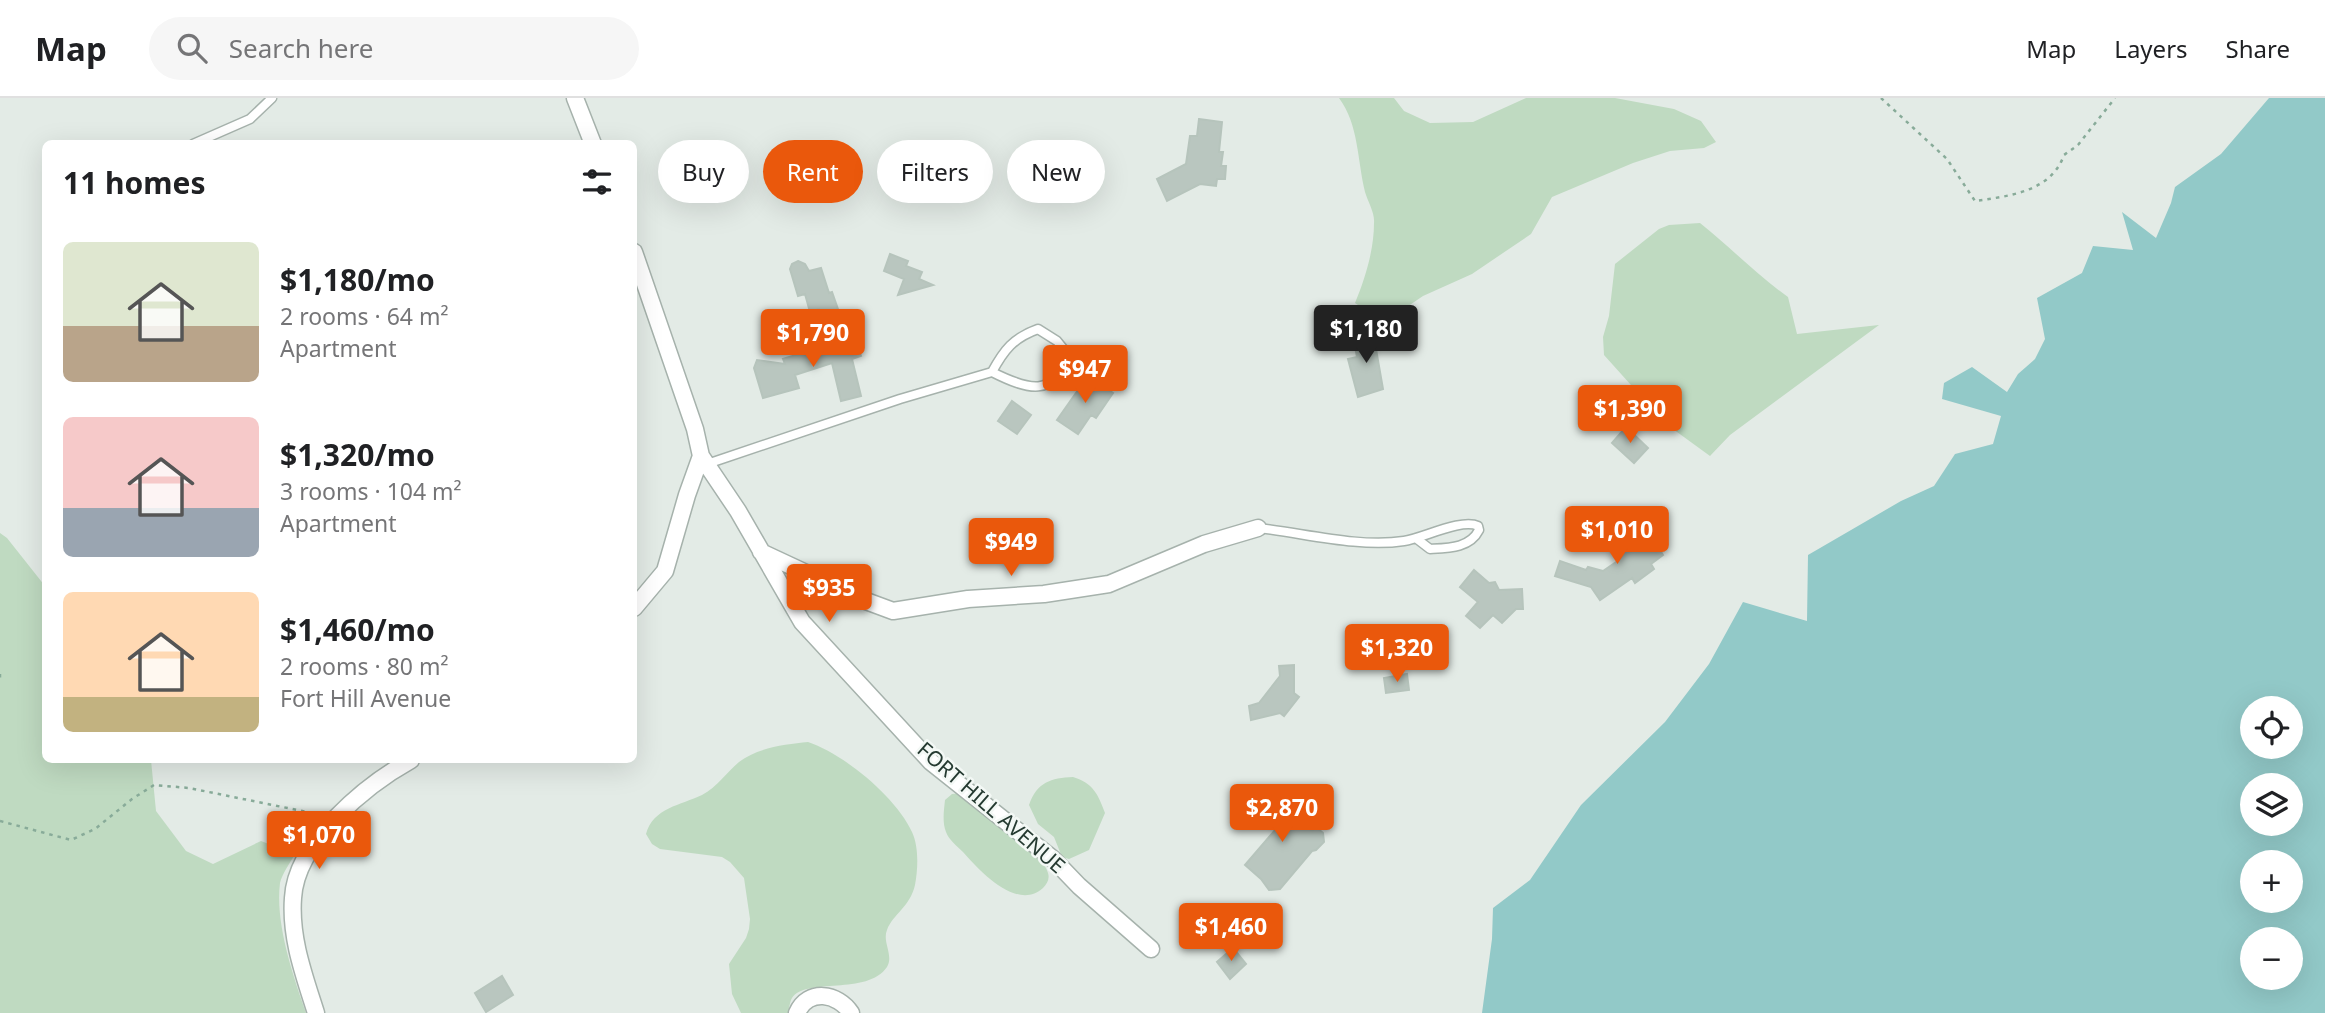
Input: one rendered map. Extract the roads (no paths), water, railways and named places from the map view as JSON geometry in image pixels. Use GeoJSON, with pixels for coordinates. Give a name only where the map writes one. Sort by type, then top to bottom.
{"type":"FeatureCollection","features":[{"type":"Feature","properties":{"kind":"street"},"geometry":{"type":"LineString","coordinates":[[575,98],[591,140]]}},
{"type":"Feature","properties":{"kind":"street","name":"FORT HILL AVENUE"},"geometry":{"type":"LineString","coordinates":[[637,261],[704,460],[738,510],[802,622],[931,762],[1053,859],[1079,886],[1151,949]]}},
{"type":"Feature","properties":{"kind":"street"},"geometry":{"type":"LineString","coordinates":[[637,605],[665,570],[687,495],[704,460]]}},
{"type":"Feature","properties":{"kind":"street"},"geometry":{"type":"LineString","coordinates":[[761,552],[892,611],[1109,584],[1204,544],[1258,527]]}},
{"type":"Feature","properties":{"kind":"street"},"geometry":{"type":"LineString","coordinates":[[316,1013],[294,936],[293,897],[297,875],[308,852],[338,818],[379,779],[406,763]]}},
{"type":"Feature","properties":{"kind":"street"},"geometry":{"type":"LineString","coordinates":[[797,1013],[808,999],[820,995],[843,1002],[851,1013]]}},
{"type":"Feature","properties":{"kind":"lane"},"geometry":{"type":"LineString","coordinates":[[202,140],[250,119],[272,98]]}},
{"type":"Feature","properties":{"kind":"lane"},"geometry":{"type":"LineString","coordinates":[[704,460],[992,372],[1028,387],[1049,384],[1062,372],[1066,352],[1057,341],[1038,329],[1020,336],[1001,356],[992,372]]}},
{"type":"Feature","properties":{"kind":"lane"},"geometry":{"type":"LineString","coordinates":[[1258,527],[1360,541],[1391,542],[1417,539],[1464,524],[1473,523],[1479,530],[1475,539],[1449,548],[1430,549],[1417,539]]}},
{"type":"Feature","properties":{"kind":"water"},"geometry":{"type":"Polygon","coordinates":[[[2269,98],[2325,98],[2325,1013],[1482,1013],[1492,939],[1493,908],[1530,880],[1581,805],[1665,722],[1709,664],[1743,602],[1807,621],[1808,555],[1901,501],[1934,486],[1955,454],[1993,444],[2001,416],[1942,399],[1944,383],[1972,367],[2007,392],[2018,374],[2035,359],[2045,339],[2037,298],[2082,273],[2093,246],[2133,250],[2122,212],[2156,238],[2175,187],[2221,154],[2269,98]]]}}]}
